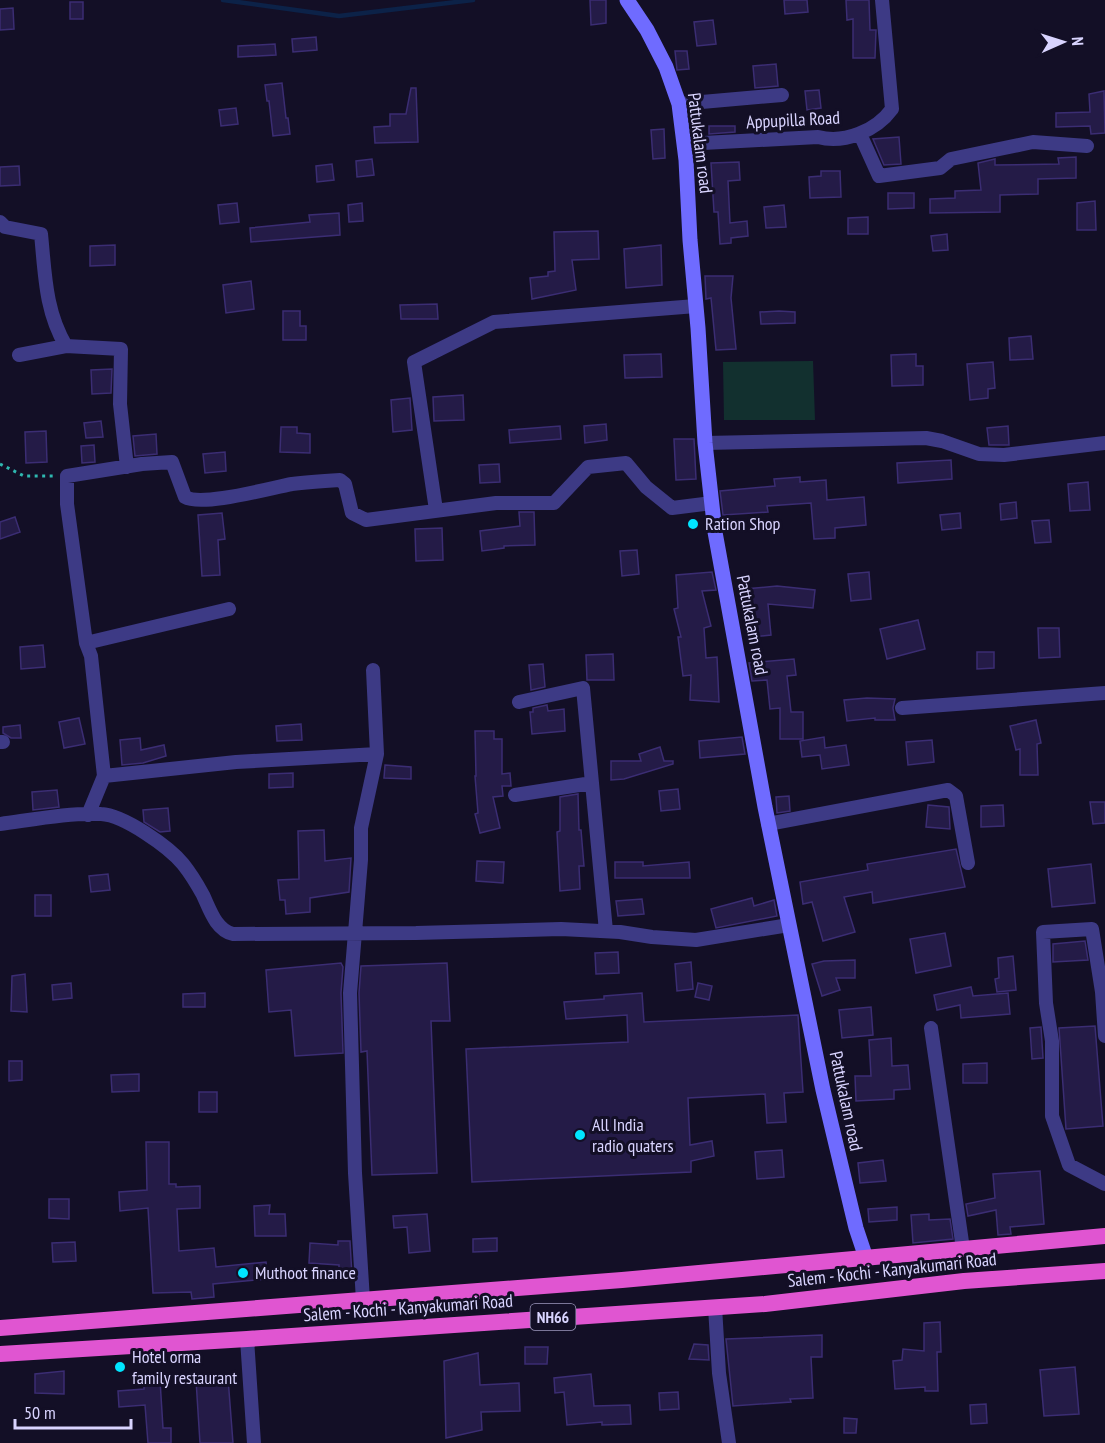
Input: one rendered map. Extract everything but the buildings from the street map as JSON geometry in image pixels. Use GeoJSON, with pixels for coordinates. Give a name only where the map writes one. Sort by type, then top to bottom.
{"type":"FeatureCollection","features":[{"type":"Feature","properties":{"kind":"highway"},"geometry":{"type":"LineString","coordinates":[[0,1328],[622,1280],[1105,1236]]}},
{"type":"Feature","properties":{"kind":"highway","name":"Salem - Kochi - Kanyakumari Road"},"geometry":{"type":"LineString","coordinates":[[0,1354],[765,1304],[964,1281],[1105,1270]]}},
{"type":"Feature","properties":{"kind":"main road","name":"Pattukalam road"},"geometry":{"type":"LineString","coordinates":[[627,0],[647,30],[666,67],[679,104],[684,144],[705,443],[715,532],[768,824],[789,925],[835,1144],[866,1258]]}},
{"type":"Feature","properties":{"kind":"street","name":"Appupilla Road"},"geometry":{"type":"LineString","coordinates":[[684,144],[818,137],[828,140],[860,134],[884,119],[892,110],[882,0]]}},
{"type":"Feature","properties":{"kind":"street"},"geometry":{"type":"LineString","coordinates":[[679,104],[782,95]]}},
{"type":"Feature","properties":{"kind":"street"},"geometry":{"type":"LineString","coordinates":[[860,134],[879,176],[940,168],[951,159],[1033,142],[1087,146]]}},
{"type":"Feature","properties":{"kind":"street"},"geometry":{"type":"LineString","coordinates":[[0,222],[5,227],[42,234],[47,300],[58,333],[66,346]]}},
{"type":"Feature","properties":{"kind":"street"},"geometry":{"type":"LineString","coordinates":[[436,510],[414,362],[494,322],[696,306]]}},
{"type":"Feature","properties":{"kind":"street"},"geometry":{"type":"LineString","coordinates":[[19,355],[66,346],[121,349],[120,404],[127,467]]}},
{"type":"Feature","properties":{"kind":"street"},"geometry":{"type":"LineString","coordinates":[[705,443],[926,438],[979,454],[1004,455],[1105,443]]}},
{"type":"Feature","properties":{"kind":"street"},"geometry":{"type":"LineString","coordinates":[[88,815],[104,776],[91,656],[86,643],[67,504],[67,476],[172,462],[182,492],[189,499],[206,501],[293,484],[340,480],[345,484],[352,513],[366,520],[496,503],[554,502],[588,467],[626,463],[646,487],[672,508],[712,503]]}},
{"type":"Feature","properties":{"kind":"street"},"geometry":{"type":"LineString","coordinates":[[86,643],[229,609]]}},
{"type":"Feature","properties":{"kind":"street"},"geometry":{"type":"LineString","coordinates":[[363,1300],[355,1173],[350,993],[361,860],[361,828],[377,754],[373,670]]}},
{"type":"Feature","properties":{"kind":"street"},"geometry":{"type":"LineString","coordinates":[[519,702],[583,688],[606,931]]}},
{"type":"Feature","properties":{"kind":"street"},"geometry":{"type":"LineString","coordinates":[[902,708],[1105,693]]}},
{"type":"Feature","properties":{"kind":"street"},"geometry":{"type":"LineString","coordinates":[[104,776],[236,762],[377,754]]}},
{"type":"Feature","properties":{"kind":"street"},"geometry":{"type":"LineString","coordinates":[[515,795],[592,783]]}},
{"type":"Feature","properties":{"kind":"street"},"geometry":{"type":"LineString","coordinates":[[768,824],[948,790],[956,796],[968,863]]}},
{"type":"Feature","properties":{"kind":"street"},"geometry":{"type":"LineString","coordinates":[[0,824],[103,814],[121,819],[182,862],[196,881],[217,923],[224,932],[233,934],[561,929],[696,940],[789,925]]}},
{"type":"Feature","properties":{"kind":"street"},"geometry":{"type":"LineString","coordinates":[[1105,1036],[1102,992],[1092,929],[1043,932],[1046,1003],[1052,1041],[1052,1116],[1069,1166],[1105,1184]]}},
{"type":"Feature","properties":{"kind":"street"},"geometry":{"type":"LineString","coordinates":[[931,1028],[963,1250]]}},
{"type":"Feature","properties":{"kind":"street"},"geometry":{"type":"LineString","coordinates":[[715,1307],[719,1373],[729,1443]]}},
{"type":"Feature","properties":{"kind":"street"},"geometry":{"type":"LineString","coordinates":[[248,1339],[254,1443]]}},
{"type":"Feature","properties":{"kind":"path"},"geometry":{"type":"LineString","coordinates":[[0,464],[24,476],[67,476]]}},
{"type":"Feature","properties":{"kind":"green space"},"geometry":{"type":"Polygon","coordinates":[[[813,361],[815,420],[724,420],[723,362],[813,361]]]}},
{"type":"Feature","properties":{"kind":"waterway"},"geometry":{"type":"LineString","coordinates":[[223,0],[339,16],[473,0]]}},
{"type":"Feature","properties":{"kind":"place","name":"Ration Shop"},"geometry":{"type":"Point","coordinates":[693,524]}},
{"type":"Feature","properties":{"kind":"place","name":"All India radio quaters"},"geometry":{"type":"Point","coordinates":[580,1135]}},
{"type":"Feature","properties":{"kind":"place","name":"Muthoot finance"},"geometry":{"type":"Point","coordinates":[243,1273]}},
{"type":"Feature","properties":{"kind":"place","name":"Hotel orma family restaurant"},"geometry":{"type":"Point","coordinates":[120,1367]}}]}
